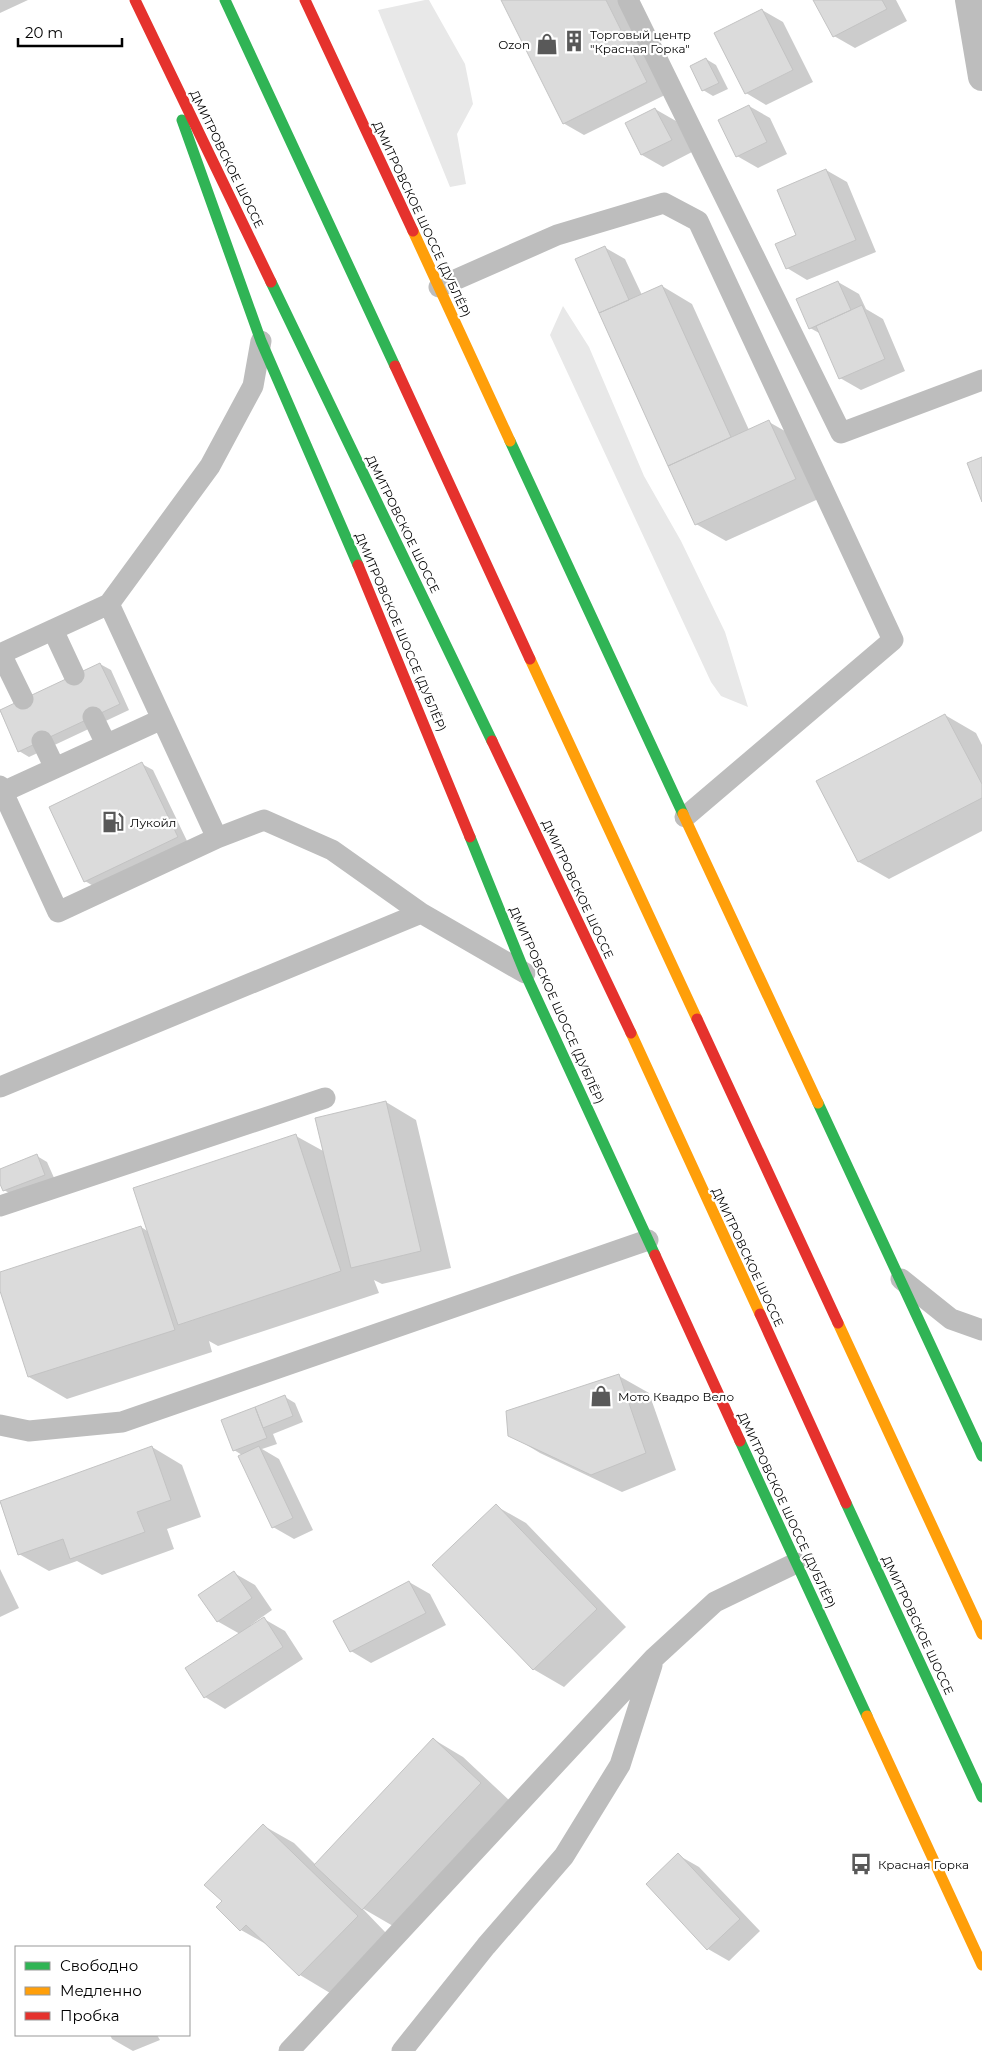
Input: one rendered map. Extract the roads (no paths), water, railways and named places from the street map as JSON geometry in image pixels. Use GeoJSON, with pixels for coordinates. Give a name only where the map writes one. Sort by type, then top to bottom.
{"type":"FeatureCollection","features":[{"type":"Feature","properties":{"kind":"main road","name":"ДМИТРОВСКОЕ ШОССЕ"},"geometry":{"type":"LineString","coordinates":[[135,0],[565,891],[982,1797]]}},
{"type":"Feature","properties":{"kind":"main road"},"geometry":{"type":"LineString","coordinates":[[225,0],[982,1634]]}},
{"type":"Feature","properties":{"kind":"main road","name":"ДМИТРОВСКОЕ ШОССЕ (ДУБЛЁР)"},"geometry":{"type":"LineString","coordinates":[[305,0],[982,1456]]}},
{"type":"Feature","properties":{"kind":"main road","name":"ДМИТРОВСКОЕ ШОССЕ (ДУБЛЁР)"},"geometry":{"type":"LineString","coordinates":[[152,36],[262,341],[389,635],[525,972],[982,1966]]}},
{"type":"Feature","properties":{"kind":"street"},"geometry":{"type":"LineString","coordinates":[[969,0],[982,78]]}},
{"type":"Feature","properties":{"kind":"lane"},"geometry":{"type":"LineString","coordinates":[[628,0],[841,433],[982,380]]}},
{"type":"Feature","properties":{"kind":"lane"},"geometry":{"type":"LineString","coordinates":[[439,287],[557,235],[664,203],[698,221],[893,640],[685,817]]}},
{"type":"Feature","properties":{"kind":"lane"},"geometry":{"type":"LineString","coordinates":[[23,699],[1,654],[109,604],[210,466],[253,386],[262,341]]}},
{"type":"Feature","properties":{"kind":"lane"},"geometry":{"type":"LineString","coordinates":[[109,604],[217,838]]}},
{"type":"Feature","properties":{"kind":"lane"},"geometry":{"type":"LineString","coordinates":[[53,630],[74,675]]}},
{"type":"Feature","properties":{"kind":"lane"},"geometry":{"type":"LineString","coordinates":[[94,717],[106,744]]}},
{"type":"Feature","properties":{"kind":"lane"},"geometry":{"type":"LineString","coordinates":[[162,719],[55,768],[1,789],[58,912],[217,838],[264,820],[332,850],[421,912],[525,972]]}},
{"type":"Feature","properties":{"kind":"lane"},"geometry":{"type":"LineString","coordinates":[[42,740],[55,768]]}},
{"type":"Feature","properties":{"kind":"lane"},"geometry":{"type":"LineString","coordinates":[[0,1087],[421,912]]}},
{"type":"Feature","properties":{"kind":"lane"},"geometry":{"type":"LineString","coordinates":[[0,1206],[325,1098]]}},
{"type":"Feature","properties":{"kind":"lane"},"geometry":{"type":"LineString","coordinates":[[0,1425],[29,1431],[122,1422],[648,1240]]}},
{"type":"Feature","properties":{"kind":"lane"},"geometry":{"type":"LineString","coordinates":[[899,1278],[951,1318],[982,1330]]}},
{"type":"Feature","properties":{"kind":"lane"},"geometry":{"type":"LineString","coordinates":[[982,1422],[982,1456]]}},
{"type":"Feature","properties":{"kind":"lane"},"geometry":{"type":"LineString","coordinates":[[289,2051],[654,1658],[715,1602],[796,1564]]}},
{"type":"Feature","properties":{"kind":"lane"},"geometry":{"type":"LineString","coordinates":[[402,2051],[486,1946],[564,1856],[620,1764],[654,1658]]}},
{"type":"Feature","properties":{"kind":"place","name":"Торговый центр \"Красная Горка\""},"geometry":{"type":"Point","coordinates":[574,41]}},
{"type":"Feature","properties":{"kind":"place","name":"Ozon"},"geometry":{"type":"Point","coordinates":[547,44]}},
{"type":"Feature","properties":{"kind":"place","name":"Лукойл"},"geometry":{"type":"Point","coordinates":[113,822]}},
{"type":"Feature","properties":{"kind":"place","name":"Мото Квадро Вело"},"geometry":{"type":"Point","coordinates":[601,1396]}},
{"type":"Feature","properties":{"kind":"place","name":"Красная Горка"},"geometry":{"type":"Point","coordinates":[861,1864]}}]}
